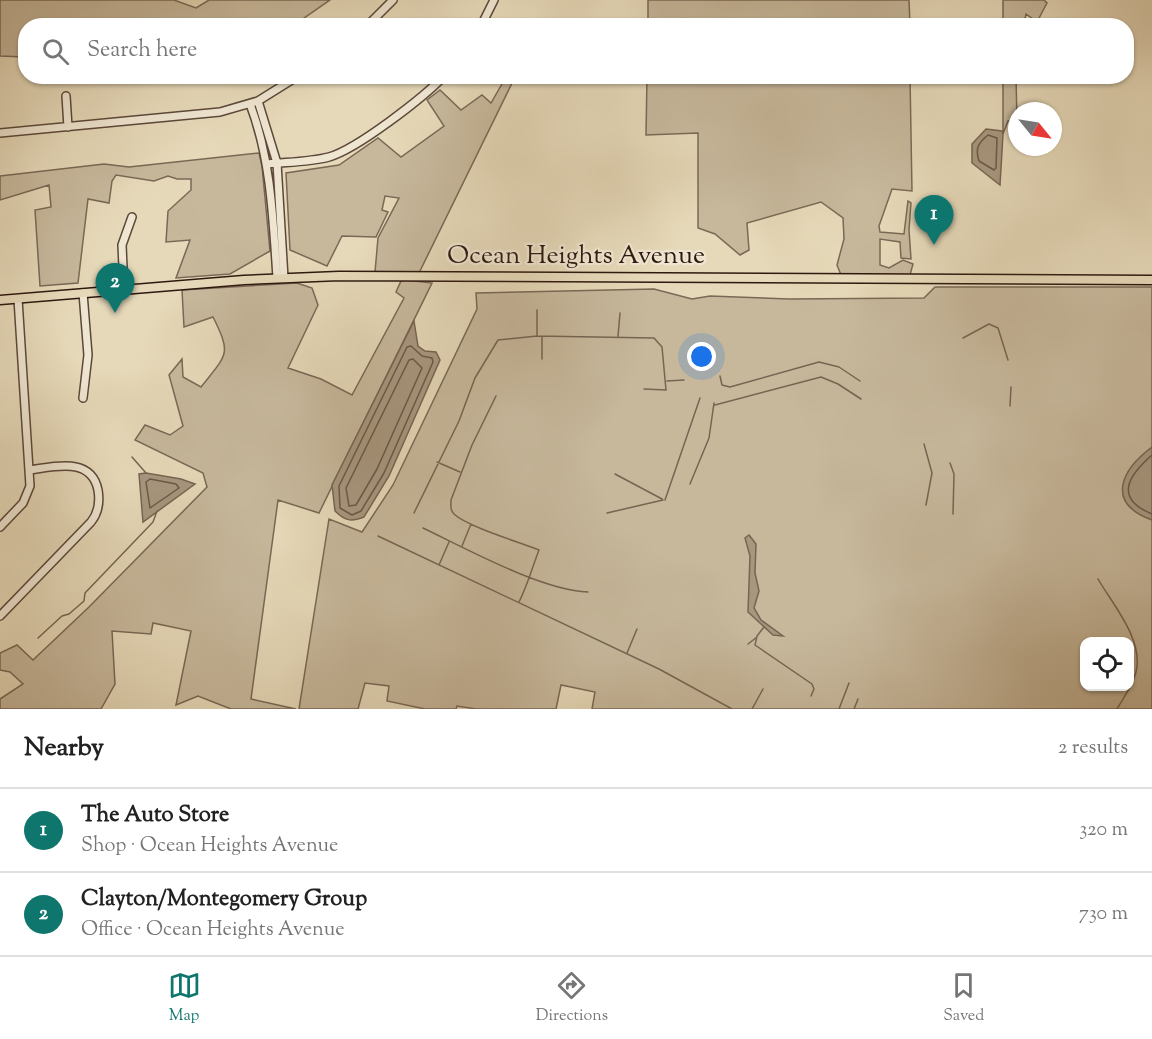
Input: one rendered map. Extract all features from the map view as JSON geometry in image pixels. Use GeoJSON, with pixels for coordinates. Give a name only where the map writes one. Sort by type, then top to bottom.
{"type":"FeatureCollection","features":[{"type":"Feature","properties":{"kind":"main road","name":"Ocean Heights Avenue"},"geometry":{"type":"LineString","coordinates":[[0,300],[280,278],[1152,280]]}},
{"type":"Feature","properties":{"kind":"street"},"geometry":{"type":"LineString","coordinates":[[375,18],[393,0]]}},
{"type":"Feature","properties":{"kind":"street"},"geometry":{"type":"LineString","coordinates":[[485,18],[494,0]]}},
{"type":"Feature","properties":{"kind":"street"},"geometry":{"type":"LineString","coordinates":[[0,133],[204,115],[258,101],[285,84]]}},
{"type":"Feature","properties":{"kind":"street"},"geometry":{"type":"LineString","coordinates":[[268,164],[323,158],[350,148],[434,84]]}},
{"type":"Feature","properties":{"kind":"street"},"geometry":{"type":"LineString","coordinates":[[66,96],[68,127]]}},
{"type":"Feature","properties":{"kind":"street"},"geometry":{"type":"LineString","coordinates":[[258,101],[277,163],[280,278]]}},
{"type":"Feature","properties":{"kind":"street"},"geometry":{"type":"LineString","coordinates":[[250,104],[261,132],[268,164],[280,278]]}},
{"type":"Feature","properties":{"kind":"street"},"geometry":{"type":"LineString","coordinates":[[124,290],[121,254],[132,217]]}},
{"type":"Feature","properties":{"kind":"street"},"geometry":{"type":"LineString","coordinates":[[83,293],[88,355],[83,398]]}},
{"type":"Feature","properties":{"kind":"street"},"geometry":{"type":"LineString","coordinates":[[0,527],[26,498],[30,486],[18,299]]}},
{"type":"Feature","properties":{"kind":"street"},"geometry":{"type":"LineString","coordinates":[[0,616],[91,522],[99,505],[95,480],[86,470],[70,465],[29,470]]}},
{"type":"Feature","properties":{"kind":"shaded area"},"geometry":{"type":"Polygon","coordinates":[[[0,0],[174,0],[196,8],[209,0],[330,0],[304,18],[18,18],[18,57],[0,56],[0,0]]]}},
{"type":"Feature","properties":{"kind":"shaded area"},"geometry":{"type":"Polygon","coordinates":[[[648,0],[909,0],[910,18],[648,18],[648,0]]]}},
{"type":"Feature","properties":{"kind":"shaded area"},"geometry":{"type":"Polygon","coordinates":[[[1003,0],[1044,0],[1047,3],[1039,18],[1032,18],[1026,14],[1025,18],[1003,18],[1003,0]]]}},
{"type":"Feature","properties":{"kind":"shaded area"},"geometry":{"type":"Polygon","coordinates":[[[502,84],[512,84],[419,273],[375,272],[378,238],[399,198],[385,196],[382,210],[388,212],[376,237],[342,236],[327,266],[290,250],[286,173],[339,165],[378,138],[401,157],[444,126],[427,100],[440,90],[461,110],[482,95],[491,103],[502,84]]]}},
{"type":"Feature","properties":{"kind":"shaded area"},"geometry":{"type":"Polygon","coordinates":[[[647,84],[910,84],[912,191],[892,189],[879,226],[880,232],[904,234],[908,201],[911,203],[909,230],[911,259],[901,258],[900,242],[880,239],[880,265],[889,268],[903,260],[913,264],[910,275],[841,275],[837,265],[844,239],[843,218],[821,202],[747,223],[749,250],[740,255],[715,234],[698,228],[698,133],[646,135],[647,84]]]}},
{"type":"Feature","properties":{"kind":"shaded area"},"geometry":{"type":"Polygon","coordinates":[[[1003,84],[1016,84],[1017,102],[1008,102],[1008,121],[1003,134],[1003,84]]]}},
{"type":"Feature","properties":{"kind":"shaded area"},"geometry":{"type":"Polygon","coordinates":[[[259,153],[270,251],[230,274],[176,278],[190,240],[166,242],[168,211],[191,190],[191,179],[177,179],[168,176],[154,181],[116,175],[112,181],[109,203],[88,199],[78,283],[40,286],[35,210],[51,207],[49,185],[0,200],[0,176],[104,164],[129,167],[259,153]]]}},
{"type":"Feature","properties":{"kind":"shaded area"},"geometry":{"type":"Polygon","coordinates":[[[401,281],[432,283],[319,513],[278,500],[251,699],[296,709],[231,709],[198,696],[176,705],[191,631],[153,623],[151,634],[112,631],[115,684],[101,709],[0,709],[0,699],[23,684],[10,672],[0,670],[0,653],[17,645],[33,660],[89,607],[207,487],[203,473],[135,440],[145,425],[170,435],[183,426],[169,375],[182,359],[183,377],[201,387],[224,354],[223,339],[213,317],[184,327],[182,290],[297,283],[312,288],[318,305],[288,368],[321,379],[352,395],[404,298],[396,292],[401,281]]]}},
{"type":"Feature","properties":{"kind":"shaded area"},"geometry":{"type":"Polygon","coordinates":[[[935,287],[1152,287],[1152,709],[592,709],[595,692],[561,685],[556,709],[476,709],[457,706],[456,709],[425,709],[387,701],[389,686],[365,683],[358,709],[299,709],[329,519],[362,532],[393,485],[477,309],[476,293],[654,289],[692,299],[710,296],[790,299],[924,298],[935,287]]]}},
{"type":"Feature","properties":{"kind":"water"},"geometry":{"type":"Polygon","coordinates":[[[986,129],[1002,131],[1003,134],[1000,185],[972,163],[972,144],[986,129]]]}},
{"type":"Feature","properties":{"kind":"water"},"geometry":{"type":"Polygon","coordinates":[[[414,321],[418,346],[425,351],[436,352],[440,360],[389,476],[364,517],[355,520],[345,519],[335,511],[332,485],[414,321]]]}},
{"type":"Feature","properties":{"kind":"water"},"geometry":{"type":"Polygon","coordinates":[[[1152,447],[1152,520],[1137,513],[1128,505],[1123,495],[1123,486],[1132,466],[1152,447]]]}},
{"type":"Feature","properties":{"kind":"water"},"geometry":{"type":"Polygon","coordinates":[[[146,473],[181,479],[195,484],[143,522],[139,474],[146,473]]]}},
{"type":"Feature","properties":{"kind":"water"},"geometry":{"type":"Polygon","coordinates":[[[749,535],[756,544],[755,573],[759,591],[754,608],[761,620],[783,636],[773,635],[748,612],[750,556],[745,538],[749,535]]]}},
{"type":"Feature","properties":{"kind":"waterway"},"geometry":{"type":"LineString","coordinates":[[537,310],[537,336]]}},
{"type":"Feature","properties":{"kind":"waterway"},"geometry":{"type":"LineString","coordinates":[[618,336],[620,313]]}},
{"type":"Feature","properties":{"kind":"waterway"},"geometry":{"type":"LineString","coordinates":[[963,338],[989,324],[998,328],[1008,360]]}},
{"type":"Feature","properties":{"kind":"waterway"},"geometry":{"type":"LineString","coordinates":[[414,513],[459,421],[475,378],[498,340],[537,336],[654,338],[662,347],[666,390],[644,389]]}},
{"type":"Feature","properties":{"kind":"waterway"},"geometry":{"type":"LineString","coordinates":[[542,336],[542,359]]}},
{"type":"Feature","properties":{"kind":"waterway"},"geometry":{"type":"LineString","coordinates":[[720,376],[722,385],[730,387],[819,362],[839,367],[860,381]]}},
{"type":"Feature","properties":{"kind":"waterway"},"geometry":{"type":"LineString","coordinates":[[715,405],[821,377],[838,384],[861,399]]}},
{"type":"Feature","properties":{"kind":"waterway"},"geometry":{"type":"LineString","coordinates":[[667,381],[684,380]]}},
{"type":"Feature","properties":{"kind":"waterway"},"geometry":{"type":"LineString","coordinates":[[1010,406],[1011,387]]}},
{"type":"Feature","properties":{"kind":"waterway"},"geometry":{"type":"LineString","coordinates":[[496,396],[472,445],[451,500],[451,508],[454,514],[470,524],[539,550],[519,602]]}},
{"type":"Feature","properties":{"kind":"waterway"},"geometry":{"type":"LineString","coordinates":[[665,500],[700,398]]}},
{"type":"Feature","properties":{"kind":"waterway"},"geometry":{"type":"LineString","coordinates":[[690,484],[709,438],[714,403]]}},
{"type":"Feature","properties":{"kind":"waterway"},"geometry":{"type":"LineString","coordinates":[[924,444],[932,473],[926,505]]}},
{"type":"Feature","properties":{"kind":"waterway"},"geometry":{"type":"LineString","coordinates":[[132,457],[146,473]]}},
{"type":"Feature","properties":{"kind":"waterway"},"geometry":{"type":"LineString","coordinates":[[437,462],[460,472]]}},
{"type":"Feature","properties":{"kind":"waterway"},"geometry":{"type":"LineString","coordinates":[[950,463],[954,474],[953,514]]}},
{"type":"Feature","properties":{"kind":"waterway"},"geometry":{"type":"LineString","coordinates":[[615,474],[662,499]]}},
{"type":"Feature","properties":{"kind":"waterway"},"geometry":{"type":"LineString","coordinates":[[607,513],[663,500]]}},
{"type":"Feature","properties":{"kind":"waterway"},"geometry":{"type":"LineString","coordinates":[[38,638],[62,616],[69,614],[84,601],[85,593],[153,522],[157,511]]}},
{"type":"Feature","properties":{"kind":"waterway"},"geometry":{"type":"LineString","coordinates":[[462,546],[471,524]]}},
{"type":"Feature","properties":{"kind":"waterway"},"geometry":{"type":"LineString","coordinates":[[423,528],[527,576],[569,590],[588,592]]}},
{"type":"Feature","properties":{"kind":"waterway"},"geometry":{"type":"LineString","coordinates":[[378,536],[659,669],[732,709]]}},
{"type":"Feature","properties":{"kind":"waterway"},"geometry":{"type":"LineString","coordinates":[[439,565],[449,542]]}},
{"type":"Feature","properties":{"kind":"waterway"},"geometry":{"type":"LineString","coordinates":[[1098,579],[1126,623],[1136,648],[1135,677],[1117,709]]}},
{"type":"Feature","properties":{"kind":"waterway"},"geometry":{"type":"LineString","coordinates":[[764,627],[757,636],[755,645],[812,684],[814,689],[811,696]]}},
{"type":"Feature","properties":{"kind":"waterway"},"geometry":{"type":"LineString","coordinates":[[627,653],[637,629]]}},
{"type":"Feature","properties":{"kind":"waterway"},"geometry":{"type":"LineString","coordinates":[[748,644],[757,637]]}},
{"type":"Feature","properties":{"kind":"waterway"},"geometry":{"type":"LineString","coordinates":[[839,709],[849,683]]}},
{"type":"Feature","properties":{"kind":"waterway"},"geometry":{"type":"LineString","coordinates":[[752,709],[763,689]]}},
{"type":"Feature","properties":{"kind":"waterway"},"geometry":{"type":"LineString","coordinates":[[854,709],[858,699]]}},
{"type":"Feature","properties":{"kind":"place","name":"The Auto Store"},"geometry":{"type":"Point","coordinates":[934,245]}},
{"type":"Feature","properties":{"kind":"place","name":"Clayton/Montegomery Group"},"geometry":{"type":"Point","coordinates":[115,313]}}]}
